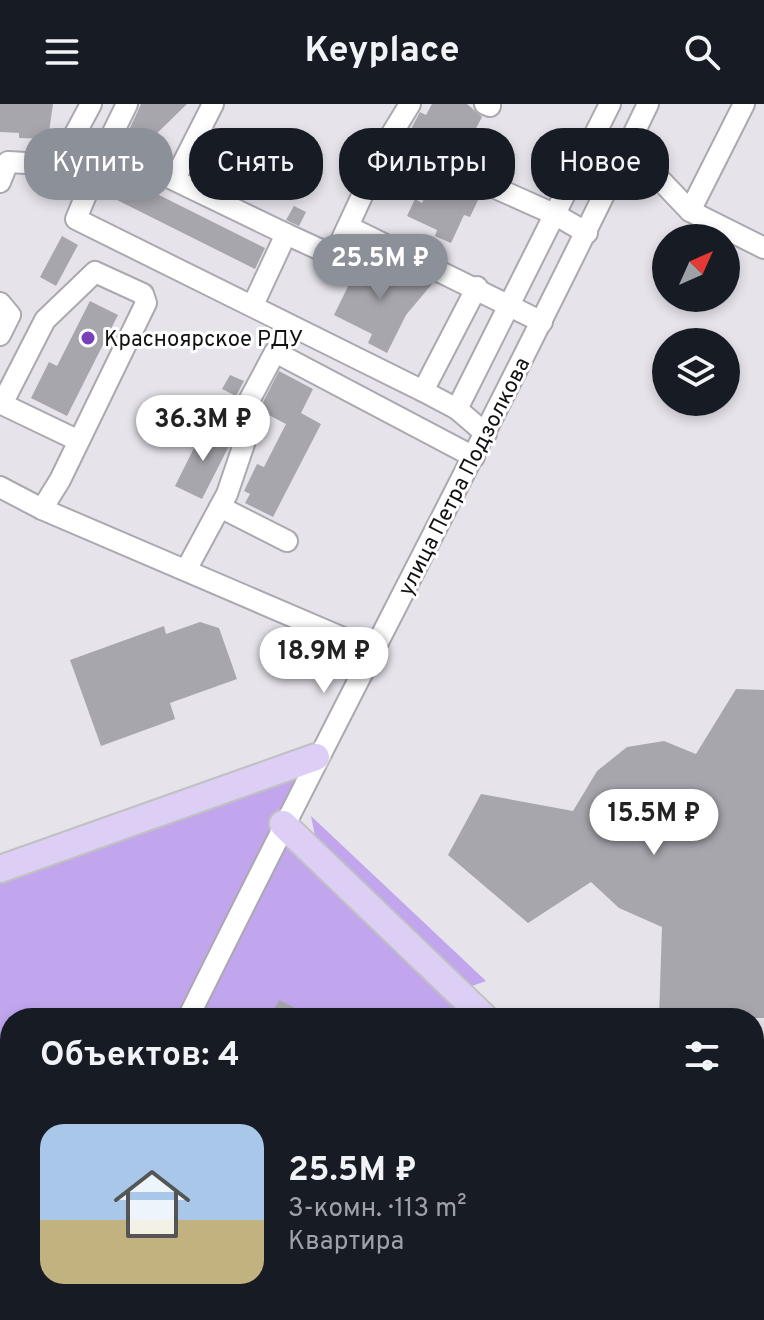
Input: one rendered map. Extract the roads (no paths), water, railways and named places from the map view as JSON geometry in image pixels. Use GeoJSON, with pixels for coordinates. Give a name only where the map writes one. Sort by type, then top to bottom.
{"type":"FeatureCollection","features":[{"type":"Feature","properties":{"kind":"main road"},"geometry":{"type":"LineString","coordinates":[[0,869],[316,757]]}},
{"type":"Feature","properties":{"kind":"main road"},"geometry":{"type":"LineString","coordinates":[[283,824],[475,1008]]}},
{"type":"Feature","properties":{"kind":"street"},"geometry":{"type":"LineString","coordinates":[[78,128],[91,104]]}},
{"type":"Feature","properties":{"kind":"street"},"geometry":{"type":"LineString","coordinates":[[115,128],[127,104]]}},
{"type":"Feature","properties":{"kind":"street"},"geometry":{"type":"LineString","coordinates":[[213,104],[175,179],[334,256],[361,200]]}},
{"type":"Feature","properties":{"kind":"street"},"geometry":{"type":"LineString","coordinates":[[395,128],[410,104]]}},
{"type":"Feature","properties":{"kind":"street"},"geometry":{"type":"LineString","coordinates":[[457,409],[610,104]]}},
{"type":"Feature","properties":{"kind":"street","name":"улица Петра Подзолкова"},"geometry":{"type":"LineString","coordinates":[[637,128],[648,104]]}},
{"type":"Feature","properties":{"kind":"street"},"geometry":{"type":"LineString","coordinates":[[690,211],[744,104]]}},
{"type":"Feature","properties":{"kind":"street"},"geometry":{"type":"LineString","coordinates":[[0,182],[8,162],[24,163]]}},
{"type":"Feature","properties":{"kind":"street"},"geometry":{"type":"LineString","coordinates":[[669,189],[690,211],[764,248]]}},
{"type":"Feature","properties":{"kind":"street"},"geometry":{"type":"LineString","coordinates":[[515,197],[587,233]]}},
{"type":"Feature","properties":{"kind":"street"},"geometry":{"type":"LineString","coordinates":[[84,200],[76,219],[423,391],[457,409],[486,434]]}},
{"type":"Feature","properties":{"kind":"street","name":"улица Петра Подзолкова"},"geometry":{"type":"LineString","coordinates":[[193,1008],[316,757],[486,434],[603,200]]}},
{"type":"Feature","properties":{"kind":"street"},"geometry":{"type":"LineString","coordinates":[[349,227],[477,287],[542,322]]}},
{"type":"Feature","properties":{"kind":"street"},"geometry":{"type":"LineString","coordinates":[[253,305],[286,234]]}},
{"type":"Feature","properties":{"kind":"street"},"geometry":{"type":"LineString","coordinates":[[42,509],[77,440],[146,303],[143,294],[100,273],[90,274],[45,320],[1,404],[77,440]]}},
{"type":"Feature","properties":{"kind":"street"},"geometry":{"type":"LineString","coordinates":[[423,391],[477,287]]}},
{"type":"Feature","properties":{"kind":"street"},"geometry":{"type":"LineString","coordinates":[[0,303],[10,315],[0,335]]}},
{"type":"Feature","properties":{"kind":"street"},"geometry":{"type":"LineString","coordinates":[[186,570],[220,507],[244,444],[243,412],[275,352],[381,412],[474,457]]}},
{"type":"Feature","properties":{"kind":"street"},"geometry":{"type":"LineString","coordinates":[[0,487],[42,509],[371,650]]}},
{"type":"Feature","properties":{"kind":"street"},"geometry":{"type":"LineString","coordinates":[[220,507],[287,541]]}},
{"type":"Feature","properties":{"kind":"place","name":"Красноярское РДУ"},"geometry":{"type":"Point","coordinates":[88,338]}}]}
